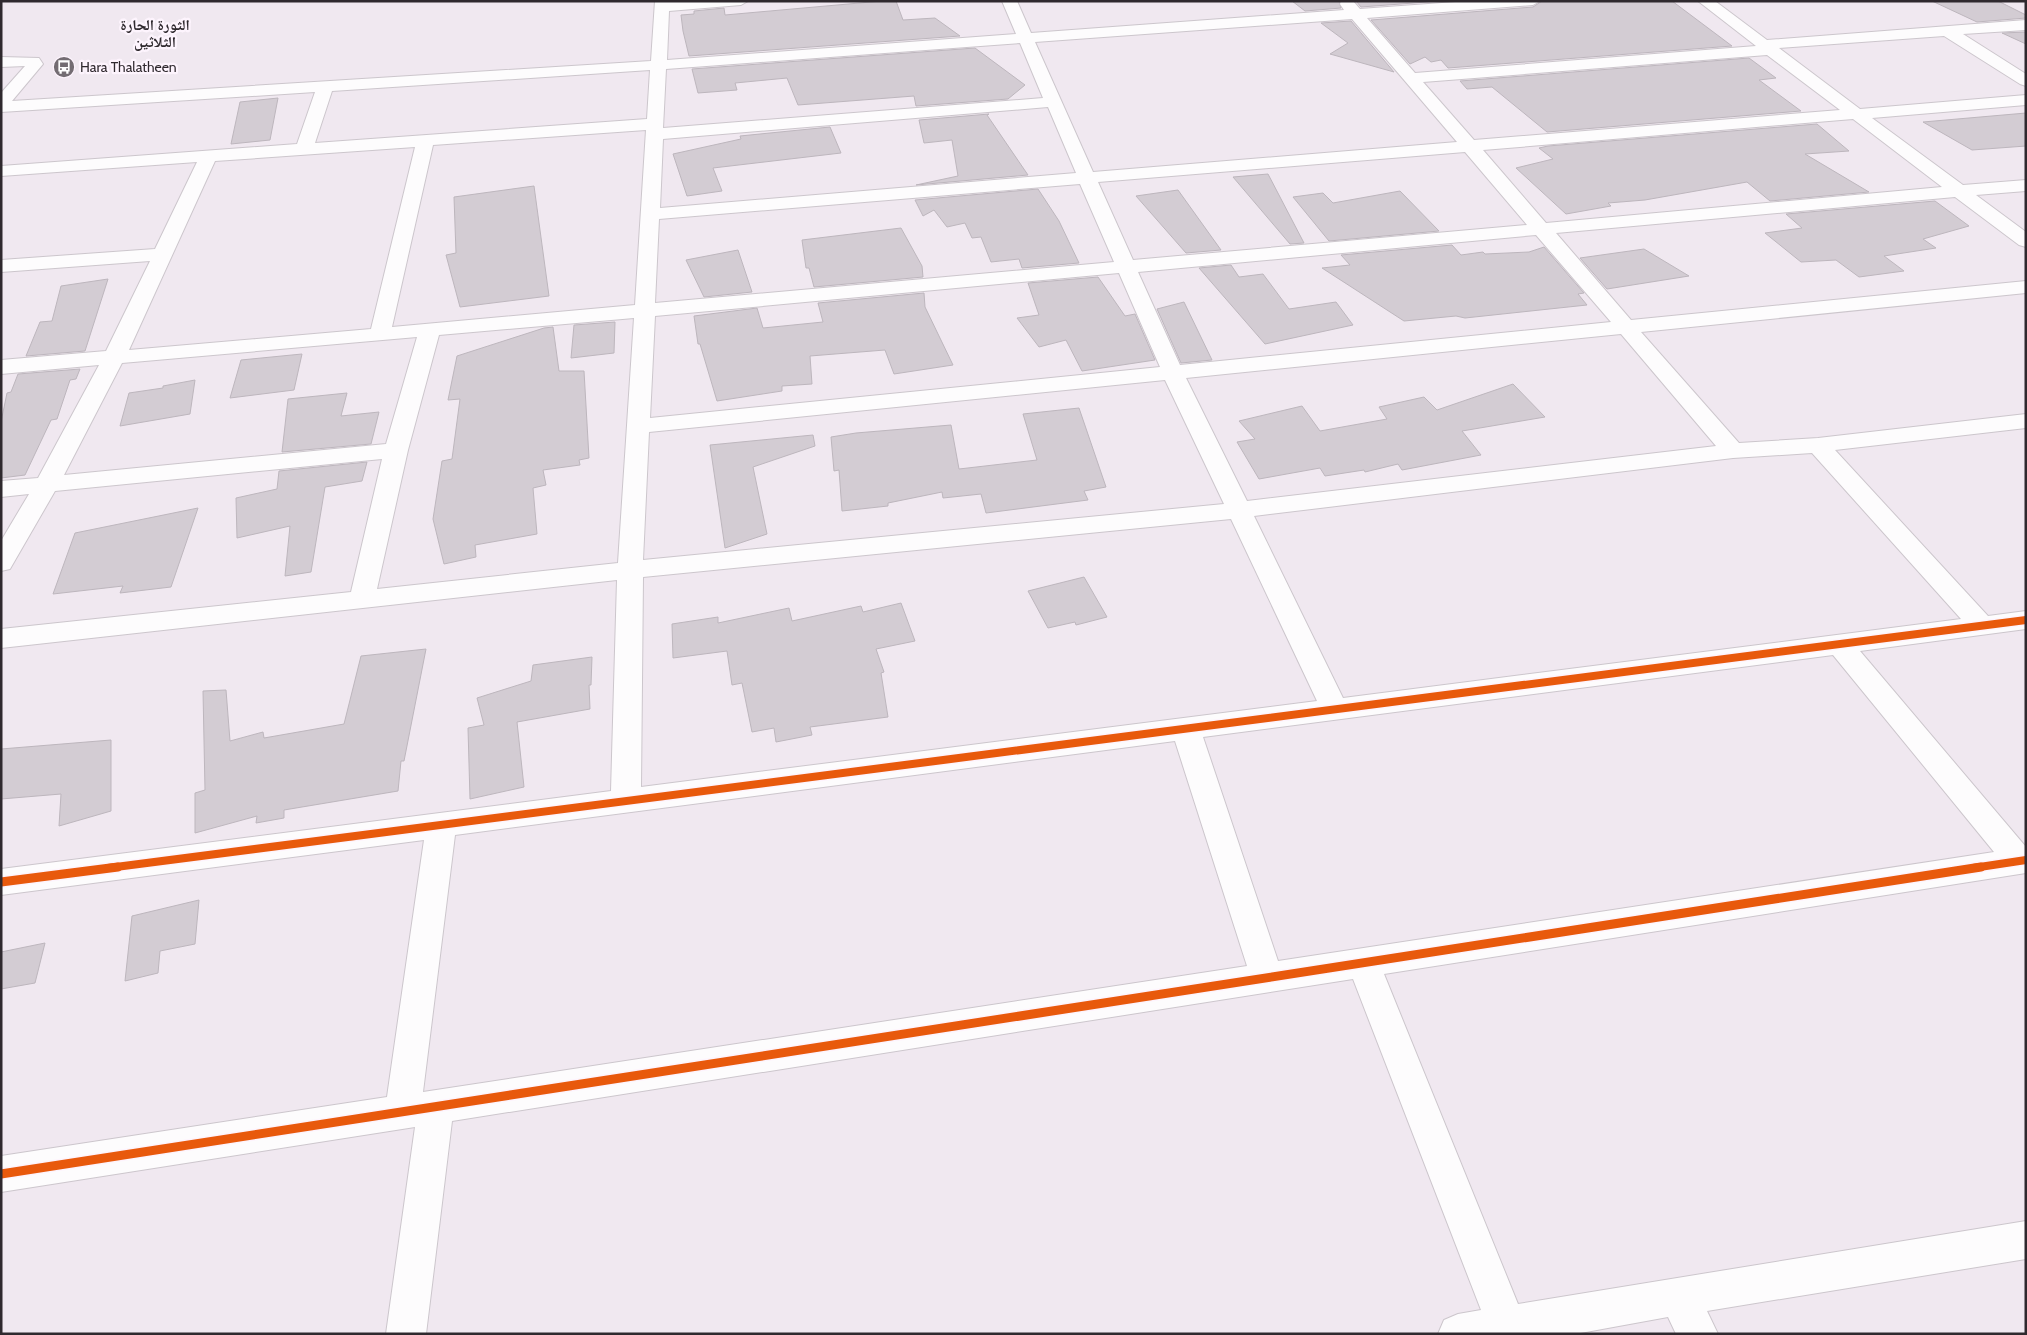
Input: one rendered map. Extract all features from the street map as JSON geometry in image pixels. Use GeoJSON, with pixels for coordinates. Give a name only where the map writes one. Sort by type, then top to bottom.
{"type":"FeatureCollection","features":[{"type":"Feature","properties":{"kind":"street"},"geometry":{"type":"LineString","coordinates":[[626,802],[630,570],[662,4],[741,1]]}},
{"type":"Feature","properties":{"kind":"street"},"geometry":{"type":"LineString","coordinates":[[1009,1],[1172,373],[1240,510],[1335,710]]}},
{"type":"Feature","properties":{"kind":"street"},"geometry":{"type":"LineString","coordinates":[[1,106],[658,65],[1025,38],[1350,8],[1533,1]]}},
{"type":"Feature","properties":{"kind":"street"},"geometry":{"type":"LineString","coordinates":[[1705,1],[2026,241]]}},
{"type":"Feature","properties":{"kind":"street"},"geometry":{"type":"LineString","coordinates":[[1350,8],[1733,451]]}},
{"type":"Feature","properties":{"kind":"street"},"geometry":{"type":"LineString","coordinates":[[1411,78],[2026,25]]}},
{"type":"Feature","properties":{"kind":"street"},"geometry":{"type":"LineString","coordinates":[[1947,31],[2026,81]]}},
{"type":"Feature","properties":{"kind":"street"},"geometry":{"type":"LineString","coordinates":[[1,62],[25,60],[33,61],[35,64],[1,106]]}},
{"type":"Feature","properties":{"kind":"street"},"geometry":{"type":"LineString","coordinates":[[304,149],[325,87]]}},
{"type":"Feature","properties":{"kind":"street"},"geometry":{"type":"LineString","coordinates":[[650,214],[2026,100]]}},
{"type":"Feature","properties":{"kind":"street"},"geometry":{"type":"LineString","coordinates":[[1,171],[425,140],[655,129],[1053,102]]}},
{"type":"Feature","properties":{"kind":"street"},"geometry":{"type":"LineString","coordinates":[[380,334],[425,140]]}},
{"type":"Feature","properties":{"kind":"street"},"geometry":{"type":"LineString","coordinates":[[1,564],[47,484],[114,358],[209,155]]}},
{"type":"Feature","properties":{"kind":"street"},"geometry":{"type":"LineString","coordinates":[[1,367],[430,330],[2026,184]]}},
{"type":"Feature","properties":{"kind":"street"},"geometry":{"type":"LineString","coordinates":[[1,266],[163,254]]}},
{"type":"Feature","properties":{"kind":"street"},"geometry":{"type":"LineString","coordinates":[[638,426],[2026,287]]}},
{"type":"Feature","properties":{"kind":"street"},"geometry":{"type":"LineString","coordinates":[[362,599],[396,450],[430,330]]}},
{"type":"Feature","properties":{"kind":"street"},"geometry":{"type":"LineString","coordinates":[[1,639],[630,570],[1240,510],[1733,451],[1818,445],[2026,421]]}},
{"type":"Feature","properties":{"kind":"street"},"geometry":{"type":"LineString","coordinates":[[1818,445],[1982,626]]}},
{"type":"Feature","properties":{"kind":"street"},"geometry":{"type":"LineString","coordinates":[[1,489],[396,450]]}},
{"type":"Feature","properties":{"kind":"street"},"geometry":{"type":"LineString","coordinates":[[1,882],[2026,620]]}},
{"type":"Feature","properties":{"kind":"street"},"geometry":{"type":"LineString","coordinates":[[1840,645],[2022,860]]}},
{"type":"Feature","properties":{"kind":"street"},"geometry":{"type":"LineString","coordinates":[[1186,729],[1267,976]]}},
{"type":"Feature","properties":{"kind":"street"},"geometry":{"type":"LineString","coordinates":[[406,1334],[420,1108],[441,826]]}},
{"type":"Feature","properties":{"kind":"street"},"geometry":{"type":"LineString","coordinates":[[1,1174],[2022,860]]}},
{"type":"Feature","properties":{"kind":"street"},"geometry":{"type":"LineString","coordinates":[[1363,962],[1506,1324]]}},
{"type":"Feature","properties":{"kind":"street"},"geometry":{"type":"LineString","coordinates":[[1458,1334],[1506,1324],[2026,1240]]}},
{"type":"Feature","properties":{"kind":"street"},"geometry":{"type":"LineString","coordinates":[[1678,1296],[1698,1334]]}},
{"type":"Feature","properties":{"kind":"building"},"geometry":{"type":"Polygon","coordinates":[[[896,1],[903,20],[935,18],[960,36],[689,56],[681,15],[694,14],[694,11],[724,8],[725,15],[896,1]]]}},
{"type":"Feature","properties":{"kind":"building"},"geometry":{"type":"Polygon","coordinates":[[[1292,1],[1339,1],[1341,8],[1305,11],[1292,1]]]}},
{"type":"Feature","properties":{"kind":"building"},"geometry":{"type":"Polygon","coordinates":[[[1356,1],[1440,1],[1361,7],[1356,1]]]}},
{"type":"Feature","properties":{"kind":"building"},"geometry":{"type":"Polygon","coordinates":[[[1542,1],[1672,1],[1732,46],[1448,68],[1441,60],[1431,62],[1425,57],[1410,64],[1371,20],[1533,7],[1542,1]]]}},
{"type":"Feature","properties":{"kind":"building"},"geometry":{"type":"Polygon","coordinates":[[[1932,1],[1998,1],[2026,15],[2026,18],[1977,22],[1932,1]]]}},
{"type":"Feature","properties":{"kind":"building"},"geometry":{"type":"Polygon","coordinates":[[[1351,21],[1394,72],[1330,54],[1348,43],[1321,23],[1351,21]]]}},
{"type":"Feature","properties":{"kind":"building"},"geometry":{"type":"Polygon","coordinates":[[[2026,32],[2026,44],[2002,33],[2026,32]]]}},
{"type":"Feature","properties":{"kind":"building"},"geometry":{"type":"Polygon","coordinates":[[[975,48],[1025,85],[1008,99],[916,106],[914,96],[798,105],[787,78],[735,83],[737,90],[698,93],[692,69],[975,48]]]}},
{"type":"Feature","properties":{"kind":"building"},"geometry":{"type":"Polygon","coordinates":[[[1749,58],[1776,78],[1759,80],[1801,111],[1547,132],[1492,87],[1467,89],[1460,81],[1749,58]]]}},
{"type":"Feature","properties":{"kind":"building"},"geometry":{"type":"Polygon","coordinates":[[[278,98],[270,140],[231,144],[240,102],[278,98]]]}},
{"type":"Feature","properties":{"kind":"building"},"geometry":{"type":"Polygon","coordinates":[[[2026,113],[2026,146],[1972,150],[1923,122],[2026,113]]]}},
{"type":"Feature","properties":{"kind":"building"},"geometry":{"type":"Polygon","coordinates":[[[989,114],[987,115],[1028,175],[916,185],[958,176],[952,140],[924,143],[919,120],[989,114]]]}},
{"type":"Feature","properties":{"kind":"building"},"geometry":{"type":"Polygon","coordinates":[[[1817,124],[1849,151],[1805,154],[1869,192],[1770,201],[1747,182],[1645,200],[1608,203],[1611,206],[1566,214],[1516,168],[1553,159],[1539,148],[1548,146],[1817,124]]]}},
{"type":"Feature","properties":{"kind":"building"},"geometry":{"type":"Polygon","coordinates":[[[830,127],[841,153],[713,168],[722,191],[687,196],[673,154],[741,139],[740,136],[830,127]]]}},
{"type":"Feature","properties":{"kind":"building"},"geometry":{"type":"Polygon","coordinates":[[[1268,174],[1304,243],[1290,244],[1233,177],[1268,174]]]}},
{"type":"Feature","properties":{"kind":"building"},"geometry":{"type":"Polygon","coordinates":[[[534,186],[549,296],[460,307],[446,255],[456,253],[454,197],[534,186]]]}},
{"type":"Feature","properties":{"kind":"building"},"geometry":{"type":"Polygon","coordinates":[[[1038,189],[1059,221],[1079,263],[1022,268],[1019,259],[991,262],[981,237],[972,238],[965,223],[947,227],[934,210],[923,216],[915,200],[1038,189]]]}},
{"type":"Feature","properties":{"kind":"building"},"geometry":{"type":"Polygon","coordinates":[[[1178,190],[1221,250],[1186,253],[1136,196],[1178,190]]]}},
{"type":"Feature","properties":{"kind":"building"},"geometry":{"type":"Polygon","coordinates":[[[1400,191],[1439,231],[1329,241],[1293,197],[1323,193],[1333,203],[1400,191]]]}},
{"type":"Feature","properties":{"kind":"building"},"geometry":{"type":"Polygon","coordinates":[[[1935,201],[1969,226],[1923,239],[1936,248],[1884,256],[1904,271],[1859,277],[1836,260],[1801,262],[1765,233],[1802,228],[1786,214],[1935,201]]]}},
{"type":"Feature","properties":{"kind":"building"},"geometry":{"type":"Polygon","coordinates":[[[901,228],[922,266],[923,277],[814,287],[809,268],[806,268],[802,240],[901,228]]]}},
{"type":"Feature","properties":{"kind":"building"},"geometry":{"type":"Polygon","coordinates":[[[1452,245],[1461,255],[1483,252],[1485,254],[1529,252],[1544,247],[1584,293],[1578,294],[1587,305],[1465,318],[1456,316],[1404,321],[1322,268],[1350,265],[1341,255],[1452,245]]]}},
{"type":"Feature","properties":{"kind":"building"},"geometry":{"type":"Polygon","coordinates":[[[1644,249],[1689,276],[1607,289],[1580,258],[1644,249]]]}},
{"type":"Feature","properties":{"kind":"building"},"geometry":{"type":"Polygon","coordinates":[[[738,250],[752,292],[704,297],[686,260],[738,250]]]}},
{"type":"Feature","properties":{"kind":"building"},"geometry":{"type":"Polygon","coordinates":[[[1231,265],[1239,277],[1263,274],[1289,309],[1336,302],[1353,325],[1265,344],[1199,268],[1231,265]]]}},
{"type":"Feature","properties":{"kind":"building"},"geometry":{"type":"Polygon","coordinates":[[[1098,277],[1125,316],[1135,314],[1155,360],[1082,371],[1066,340],[1039,347],[1017,318],[1039,315],[1028,283],[1098,277]]]}},
{"type":"Feature","properties":{"kind":"building"},"geometry":{"type":"Polygon","coordinates":[[[108,279],[85,351],[26,356],[40,322],[52,321],[61,286],[108,279]]]}},
{"type":"Feature","properties":{"kind":"building"},"geometry":{"type":"Polygon","coordinates":[[[924,293],[925,307],[953,365],[894,374],[885,350],[810,356],[812,384],[782,386],[782,391],[717,401],[700,344],[698,344],[694,316],[757,308],[763,328],[823,322],[818,303],[924,293]]]}},
{"type":"Feature","properties":{"kind":"building"},"geometry":{"type":"Polygon","coordinates":[[[1184,302],[1212,360],[1181,363],[1157,309],[1184,302]]]}},
{"type":"Feature","properties":{"kind":"building"},"geometry":{"type":"Polygon","coordinates":[[[615,322],[614,353],[571,358],[574,325],[615,322]]]}},
{"type":"Feature","properties":{"kind":"building"},"geometry":{"type":"Polygon","coordinates":[[[553,327],[559,371],[584,371],[589,458],[579,460],[580,465],[543,470],[546,485],[533,488],[537,534],[475,545],[476,557],[444,564],[433,519],[442,461],[452,459],[460,399],[448,400],[457,356],[544,328],[553,327]]]}},
{"type":"Feature","properties":{"kind":"building"},"geometry":{"type":"Polygon","coordinates":[[[302,354],[294,390],[230,398],[241,360],[302,354]]]}},
{"type":"Feature","properties":{"kind":"building"},"geometry":{"type":"Polygon","coordinates":[[[80,369],[76,379],[70,380],[57,419],[51,420],[25,475],[1,478],[1,422],[7,393],[11,392],[18,374],[80,369]]]}},
{"type":"Feature","properties":{"kind":"building"},"geometry":{"type":"Polygon","coordinates":[[[195,380],[190,414],[120,426],[129,393],[163,388],[163,386],[195,380]]]}},
{"type":"Feature","properties":{"kind":"building"},"geometry":{"type":"Polygon","coordinates":[[[1513,384],[1545,417],[1462,431],[1481,455],[1402,470],[1398,464],[1365,472],[1364,470],[1325,476],[1320,468],[1259,479],[1237,442],[1255,439],[1239,421],[1302,406],[1320,431],[1387,419],[1379,407],[1424,397],[1437,410],[1513,384]]]}},
{"type":"Feature","properties":{"kind":"building"},"geometry":{"type":"Polygon","coordinates":[[[347,393],[341,416],[379,412],[371,444],[282,452],[288,399],[347,393]]]}},
{"type":"Feature","properties":{"kind":"building"},"geometry":{"type":"Polygon","coordinates":[[[1079,408],[1106,487],[1084,491],[1088,500],[986,513],[981,494],[943,498],[942,492],[888,503],[888,506],[842,511],[839,470],[834,471],[831,437],[951,425],[959,469],[1037,460],[1023,414],[1079,408]]]}},
{"type":"Feature","properties":{"kind":"building"},"geometry":{"type":"Polygon","coordinates":[[[813,435],[815,446],[753,467],[767,534],[725,548],[710,445],[813,435]]]}},
{"type":"Feature","properties":{"kind":"building"},"geometry":{"type":"Polygon","coordinates":[[[367,462],[362,481],[325,487],[311,572],[285,576],[290,526],[237,538],[236,498],[277,489],[279,471],[367,462]]]}},
{"type":"Feature","properties":{"kind":"building"},"geometry":{"type":"Polygon","coordinates":[[[198,508],[171,587],[120,593],[123,586],[53,594],[75,533],[198,508]]]}},
{"type":"Feature","properties":{"kind":"building"},"geometry":{"type":"Polygon","coordinates":[[[1084,577],[1107,617],[1076,625],[1075,622],[1048,628],[1028,591],[1084,577]]]}},
{"type":"Feature","properties":{"kind":"building"},"geometry":{"type":"Polygon","coordinates":[[[901,603],[915,641],[876,649],[884,672],[881,673],[888,717],[810,727],[812,735],[776,742],[774,728],[752,732],[742,683],[732,685],[727,651],[673,658],[672,624],[718,617],[718,623],[789,608],[792,621],[861,606],[863,612],[901,603]]]}},
{"type":"Feature","properties":{"kind":"building"},"geometry":{"type":"Polygon","coordinates":[[[426,649],[404,761],[401,761],[398,791],[284,810],[284,818],[256,823],[257,816],[195,833],[195,793],[205,790],[203,691],[226,690],[230,741],[263,732],[264,738],[344,724],[361,656],[426,649]]]}},
{"type":"Feature","properties":{"kind":"building"},"geometry":{"type":"Polygon","coordinates":[[[592,657],[591,685],[589,685],[590,709],[517,722],[524,787],[470,799],[468,728],[484,725],[477,698],[531,681],[533,665],[592,657]]]}},
{"type":"Feature","properties":{"kind":"building"},"geometry":{"type":"Polygon","coordinates":[[[111,740],[111,811],[59,826],[61,794],[1,799],[1,749],[111,740]]]}},
{"type":"Feature","properties":{"kind":"building"},"geometry":{"type":"Polygon","coordinates":[[[199,900],[195,944],[160,951],[158,973],[125,981],[132,916],[199,900]]]}},
{"type":"Feature","properties":{"kind":"building"},"geometry":{"type":"Polygon","coordinates":[[[45,943],[35,983],[1,989],[1,952],[45,943]]]}},
{"type":"Feature","properties":{"kind":"cycle path"},"geometry":{"type":"LineString","coordinates":[[1,882],[2026,620]]}},
{"type":"Feature","properties":{"kind":"cycle path"},"geometry":{"type":"LineString","coordinates":[[1,1174],[2026,860]]}},
{"type":"Feature","properties":{"kind":"place","name":"Hara Thalatheen"},"geometry":{"type":"Point","coordinates":[64,67]}},
{"type":"Feature","properties":{"kind":"district","name":"الثورة الحارة الثلاثين"},"geometry":{"type":"Point","coordinates":[155,34]}}]}
